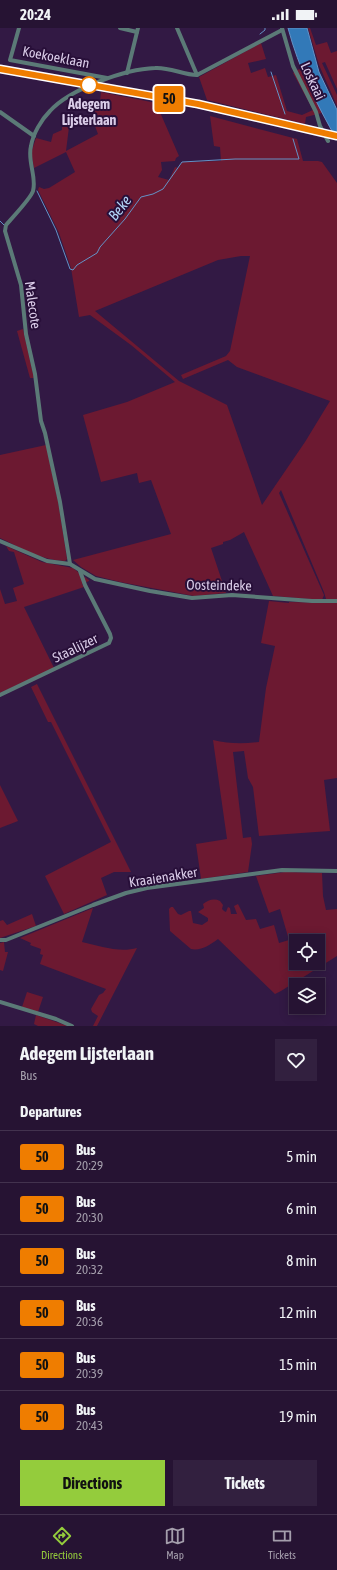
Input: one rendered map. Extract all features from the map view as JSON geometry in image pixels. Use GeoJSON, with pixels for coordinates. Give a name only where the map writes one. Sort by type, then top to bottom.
{"type":"FeatureCollection","features":[{"type":"Feature","properties":{"kind":"main road"},"geometry":{"type":"LineString","coordinates":[[0,69],[198,104],[337,136]]}},
{"type":"Feature","properties":{"kind":"street","name":"Koekoeklaan"},"geometry":{"type":"LineString","coordinates":[[19,28],[10,60],[107,78]]}},
{"type":"Feature","properties":{"kind":"street"},"geometry":{"type":"LineString","coordinates":[[120,28],[137,30],[127,73]]}},
{"type":"Feature","properties":{"kind":"street"},"geometry":{"type":"LineString","coordinates":[[177,28],[197,75],[282,29]]}},
{"type":"Feature","properties":{"kind":"street","name":"Loskaai"},"geometry":{"type":"LineString","coordinates":[[282,29],[294,66],[316,112],[320,126],[328,142]]}},
{"type":"Feature","properties":{"kind":"street","name":"Malecote"},"geometry":{"type":"LineString","coordinates":[[68,564],[60,502],[41,421],[35,374],[26,334],[21,286],[5,231],[6,224],[33,192],[34,183],[29,155],[34,136],[49,112],[59,103],[90,85],[107,78],[127,73],[164,68],[189,75],[197,75]]}},
{"type":"Feature","properties":{"kind":"street"},"geometry":{"type":"LineString","coordinates":[[0,112],[34,136]]}},
{"type":"Feature","properties":{"kind":"street"},"geometry":{"type":"LineString","coordinates":[[0,541],[47,561],[68,564]]}},
{"type":"Feature","properties":{"kind":"street","name":"Oosteindeke"},"geometry":{"type":"LineString","coordinates":[[68,564],[95,579],[150,591],[192,598],[232,595],[312,601],[337,601]]}},
{"type":"Feature","properties":{"kind":"street","name":"Staalijzer"},"geometry":{"type":"LineString","coordinates":[[0,696],[109,643],[111,638],[110,634],[85,586],[80,571]]}},
{"type":"Feature","properties":{"kind":"street","name":"Kraaienakker"},"geometry":{"type":"LineString","coordinates":[[0,940],[6,940],[126,893],[147,888],[282,870],[337,871]]}},
{"type":"Feature","properties":{"kind":"street"},"geometry":{"type":"LineString","coordinates":[[0,1002],[56,1019],[72,1026]]}},
{"type":"Feature","properties":{"kind":"shaded area"},"geometry":{"type":"Polygon","coordinates":[[[308,28],[310,28],[316,45],[327,42],[331,53],[337,51],[337,89],[325,62],[322,63],[337,95],[337,106],[319,65],[308,28]]]}},
{"type":"Feature","properties":{"kind":"shaded area"},"geometry":{"type":"Polygon","coordinates":[[[261,43],[266,59],[248,63],[251,73],[265,68],[268,77],[276,75],[287,111],[302,115],[313,110],[293,73],[296,70],[301,69],[322,113],[306,117],[305,124],[207,100],[199,77],[261,43]]]}},
{"type":"Feature","properties":{"kind":"shaded area"},"geometry":{"type":"Polygon","coordinates":[[[101,92],[156,103],[179,156],[175,161],[161,162],[162,170],[158,177],[169,180],[175,167],[178,168],[182,162],[221,161],[220,147],[214,146],[210,116],[297,139],[303,161],[322,162],[337,183],[337,599],[326,599],[281,490],[279,493],[324,595],[322,600],[273,596],[244,532],[230,540],[223,542],[223,544],[211,548],[226,593],[194,596],[120,582],[96,576],[73,560],[171,534],[151,480],[139,483],[137,473],[101,482],[83,415],[127,402],[175,382],[131,345],[90,315],[79,317],[71,268],[59,233],[38,190],[39,187],[44,189],[49,188],[75,172],[66,152],[34,168],[31,153],[36,138],[51,142],[53,134],[62,130],[62,127],[69,127],[66,151],[98,134],[93,121],[95,106],[93,102],[94,100],[100,101],[101,92]],[[250,256],[218,260],[95,311],[179,381],[227,405],[262,505],[305,442],[330,401],[237,367],[228,360],[183,379],[181,375],[226,356],[230,351],[250,256]]]}},
{"type":"Feature","properties":{"kind":"shaded area"},"geometry":{"type":"Polygon","coordinates":[[[23,329],[34,378],[30,378],[17,331],[23,329]]]}},
{"type":"Feature","properties":{"kind":"shaded area"},"geometry":{"type":"Polygon","coordinates":[[[46,445],[58,501],[67,559],[65,561],[39,556],[0,538],[0,455],[46,445]]]}},
{"type":"Feature","properties":{"kind":"shaded area"},"geometry":{"type":"Polygon","coordinates":[[[6,546],[42,562],[73,568],[78,572],[82,579],[85,577],[89,581],[82,584],[84,587],[24,607],[54,668],[0,693],[0,589],[5,604],[17,601],[13,588],[24,584],[14,552],[9,551],[6,546]]]}},
{"type":"Feature","properties":{"kind":"shaded area"},"geometry":{"type":"Polygon","coordinates":[[[269,601],[289,603],[337,603],[337,778],[324,780],[330,831],[259,836],[253,787],[248,778],[244,751],[233,752],[243,838],[251,837],[252,844],[248,872],[201,879],[196,844],[227,839],[213,740],[236,743],[259,742],[266,688],[275,646],[261,643],[269,601]]]}},
{"type":"Feature","properties":{"kind":"shaded area"},"geometry":{"type":"Polygon","coordinates":[[[37,684],[131,872],[114,872],[101,878],[107,895],[64,914],[45,876],[111,842],[51,722],[48,722],[31,687],[37,684]]]}},
{"type":"Feature","properties":{"kind":"shaded area"},"geometry":{"type":"Polygon","coordinates":[[[0,785],[18,821],[0,828],[0,785]]]}},
{"type":"Feature","properties":{"kind":"shaded area"},"geometry":{"type":"Polygon","coordinates":[[[285,872],[322,873],[323,896],[326,910],[337,909],[337,956],[325,964],[325,934],[289,934],[289,940],[280,909],[269,913],[256,876],[285,872]]]}},
{"type":"Feature","properties":{"kind":"shaded area"},"geometry":{"type":"Polygon","coordinates":[[[211,900],[220,901],[223,905],[222,909],[224,911],[226,912],[228,907],[230,908],[231,914],[237,914],[234,906],[238,904],[246,920],[256,919],[260,929],[274,925],[279,943],[289,940],[289,970],[315,970],[302,978],[289,978],[289,986],[275,994],[218,939],[202,948],[191,949],[170,931],[169,909],[173,907],[178,914],[181,915],[191,911],[193,923],[202,925],[208,921],[208,918],[198,912],[204,908],[203,904],[211,900]]]}},
{"type":"Feature","properties":{"kind":"shaded area"},"geometry":{"type":"Polygon","coordinates":[[[93,908],[82,942],[123,950],[137,948],[97,1026],[93,1026],[98,1016],[92,1012],[91,1009],[99,995],[106,989],[40,964],[43,955],[40,954],[41,949],[30,945],[31,943],[20,938],[93,908]]]}},
{"type":"Feature","properties":{"kind":"shaded area"},"geometry":{"type":"Polygon","coordinates":[[[32,914],[36,926],[0,938],[0,921],[3,920],[7,925],[32,914]]]}},
{"type":"Feature","properties":{"kind":"shaded area"},"geometry":{"type":"Polygon","coordinates":[[[4,942],[5,952],[8,952],[3,971],[0,970],[0,943],[4,942]]]}},
{"type":"Feature","properties":{"kind":"shaded area"},"geometry":{"type":"Polygon","coordinates":[[[27,992],[43,997],[38,1012],[22,1007],[27,992]]]}},
{"type":"Feature","properties":{"kind":"shaded area"},"geometry":{"type":"Polygon","coordinates":[[[36,1015],[68,1026],[38,1026],[34,1024],[36,1015]]]}},
{"type":"Feature","properties":{"kind":"water"},"geometry":{"type":"Polygon","coordinates":[[[288,28],[307,28],[319,72],[337,110],[337,140],[309,86],[297,58],[288,28]]]}},
{"type":"Feature","properties":{"kind":"waterway","name":"Beke"},"geometry":{"type":"LineString","coordinates":[[260,34],[265,30],[265,28]]}},
{"type":"Feature","properties":{"kind":"waterway","name":"Beke"},"geometry":{"type":"LineString","coordinates":[[271,72],[285,114]]}},
{"type":"Feature","properties":{"kind":"waterway","name":"Beke"},"geometry":{"type":"LineString","coordinates":[[37,191],[56,230],[70,269],[73,270],[77,265],[97,253],[100,247],[125,219],[141,197],[153,194],[163,189],[182,162],[235,159],[299,159],[293,139]]}},
{"type":"Feature","properties":{"kind":"waterway","name":"Beke"},"geometry":{"type":"LineString","coordinates":[[0,221],[4,225]]}},
{"type":"Feature","properties":{"kind":"bus line","name":"50"},"geometry":{"type":"LineString","coordinates":[[0,69],[198,104],[337,136]]}},
{"type":"Feature","properties":{"kind":"place","name":"Adegem Lijsterlaan"},"geometry":{"type":"Point","coordinates":[89,85]}}]}
